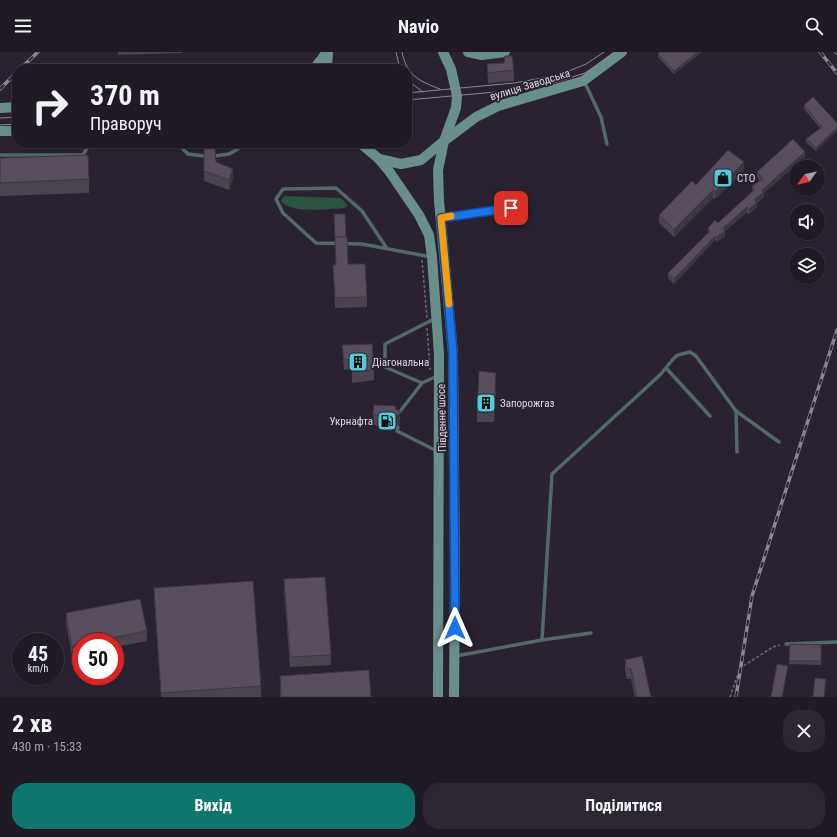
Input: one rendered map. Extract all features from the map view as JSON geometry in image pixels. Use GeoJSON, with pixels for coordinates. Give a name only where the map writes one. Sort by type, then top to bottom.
{"type":"FeatureCollection","features":[{"type":"Feature","properties":{"kind":"main road"},"geometry":{"type":"LineString","coordinates":[[318,64],[328,52]]}},
{"type":"Feature","properties":{"kind":"main road"},"geometry":{"type":"LineString","coordinates":[[327,64],[328,52]]}},
{"type":"Feature","properties":{"kind":"main road","name":"Південне шосе"},"geometry":{"type":"LineString","coordinates":[[443,52],[454,77],[457,96],[456,108],[444,140],[438,170],[453,353],[455,572],[454,697]]}},
{"type":"Feature","properties":{"kind":"main road"},"geometry":{"type":"LineString","coordinates":[[468,52],[482,55],[505,52]]}},
{"type":"Feature","properties":{"kind":"main road","name":"вулиця Заводська"},"geometry":{"type":"LineString","coordinates":[[379,159],[401,164],[421,160],[444,140],[476,117],[498,106],[584,81],[622,52]]}},
{"type":"Feature","properties":{"kind":"main road"},"geometry":{"type":"LineString","coordinates":[[0,108],[12,107]]}},
{"type":"Feature","properties":{"kind":"main road"},"geometry":{"type":"LineString","coordinates":[[0,131],[12,130]]}},
{"type":"Feature","properties":{"kind":"main road","name":"Південне шосе"},"geometry":{"type":"LineString","coordinates":[[366,148],[379,159],[389,171],[419,215],[429,235],[427,256],[439,452],[438,697]]}},
{"type":"Feature","properties":{"kind":"main road"},"geometry":{"type":"LineString","coordinates":[[438,571],[455,572]]}},
{"type":"Feature","properties":{"kind":"lane"},"geometry":{"type":"LineString","coordinates":[[584,81],[601,117],[607,144]]}},
{"type":"Feature","properties":{"kind":"lane"},"geometry":{"type":"LineString","coordinates":[[0,156],[82,155],[87,148]]}},
{"type":"Feature","properties":{"kind":"lane"},"geometry":{"type":"LineString","coordinates":[[182,148],[188,154],[204,156]]}},
{"type":"Feature","properties":{"kind":"lane"},"geometry":{"type":"LineString","coordinates":[[215,156],[229,154],[238,149]]}},
{"type":"Feature","properties":{"kind":"lane"},"geometry":{"type":"LineString","coordinates":[[386,247],[362,211],[336,188],[283,190],[276,199],[283,213],[316,243],[362,244],[386,247],[427,256]]}},
{"type":"Feature","properties":{"kind":"lane"},"geometry":{"type":"LineString","coordinates":[[441,218],[511,208]]}},
{"type":"Feature","properties":{"kind":"lane"},"geometry":{"type":"LineString","coordinates":[[422,383],[385,367],[384,344],[431,321]]}},
{"type":"Feature","properties":{"kind":"lane"},"geometry":{"type":"LineString","coordinates":[[542,640],[552,474],[666,368],[678,354],[690,352],[696,356],[736,411],[779,442]]}},
{"type":"Feature","properties":{"kind":"lane"},"geometry":{"type":"LineString","coordinates":[[666,368],[710,416]]}},
{"type":"Feature","properties":{"kind":"lane"},"geometry":{"type":"LineString","coordinates":[[398,416],[398,413],[422,383],[434,377]]}},
{"type":"Feature","properties":{"kind":"lane"},"geometry":{"type":"LineString","coordinates":[[736,411],[736,452]]}},
{"type":"Feature","properties":{"kind":"lane"},"geometry":{"type":"LineString","coordinates":[[398,427],[397,431],[439,452]]}},
{"type":"Feature","properties":{"kind":"lane"},"geometry":{"type":"LineString","coordinates":[[454,656],[542,640],[591,633]]}},
{"type":"Feature","properties":{"kind":"lane"},"geometry":{"type":"LineString","coordinates":[[786,644],[837,642]]}},
{"type":"Feature","properties":{"kind":"path"},"geometry":{"type":"LineString","coordinates":[[427,256],[434,377]]}},
{"type":"Feature","properties":{"kind":"path"},"geometry":{"type":"LineString","coordinates":[[730,697],[740,668],[773,647],[786,644]]}},
{"type":"Feature","properties":{"kind":"green space"},"geometry":{"type":"Polygon","coordinates":[[[284,196],[341,198],[348,206],[344,208],[310,210],[292,208],[281,201],[284,196]]]}},
{"type":"Feature","properties":{"kind":"building"},"geometry":{"type":"Polygon","coordinates":[[[660,52],[698,52],[674,71],[658,54],[660,52]]]}},
{"type":"Feature","properties":{"kind":"building"},"geometry":{"type":"Polygon","coordinates":[[[505,56],[512,56],[514,70],[488,73],[487,64],[504,63],[505,56]]]}},
{"type":"Feature","properties":{"kind":"building"},"geometry":{"type":"Polygon","coordinates":[[[813,97],[837,123],[837,128],[816,148],[806,139],[822,127],[804,105],[813,97]]]}},
{"type":"Feature","properties":{"kind":"building"},"geometry":{"type":"Polygon","coordinates":[[[793,139],[805,152],[796,160],[789,160],[789,166],[762,190],[764,192],[754,200],[757,202],[749,209],[747,207],[723,228],[725,231],[717,237],[715,236],[674,279],[668,273],[710,231],[708,228],[715,220],[718,223],[754,190],[752,186],[763,179],[757,172],[793,139]]]}},
{"type":"Feature","properties":{"kind":"building"},"geometry":{"type":"Polygon","coordinates":[[[204,149],[215,149],[216,162],[233,169],[229,180],[204,171],[204,149]]]}},
{"type":"Feature","properties":{"kind":"building"},"geometry":{"type":"Polygon","coordinates":[[[728,150],[744,162],[715,192],[713,190],[674,229],[659,215],[692,181],[696,185],[728,150]]]}},
{"type":"Feature","properties":{"kind":"building"},"geometry":{"type":"Polygon","coordinates":[[[88,155],[89,179],[0,183],[0,158],[88,155]]]}},
{"type":"Feature","properties":{"kind":"building"},"geometry":{"type":"Polygon","coordinates":[[[334,214],[345,214],[346,237],[335,237],[334,214]]]}},
{"type":"Feature","properties":{"kind":"building"},"geometry":{"type":"Polygon","coordinates":[[[335,237],[347,237],[348,264],[365,264],[367,297],[335,298],[333,265],[336,265],[335,237]]]}},
{"type":"Feature","properties":{"kind":"building"},"geometry":{"type":"Polygon","coordinates":[[[372,344],[374,370],[352,372],[352,359],[344,360],[342,345],[372,344]]]}},
{"type":"Feature","properties":{"kind":"building","name":"Запорожгаз"},"geometry":{"type":"Polygon","coordinates":[[[479,371],[496,373],[494,412],[477,412],[479,371]]]}},
{"type":"Feature","properties":{"kind":"building"},"geometry":{"type":"Polygon","coordinates":[[[374,405],[395,406],[396,410],[400,410],[400,414],[395,416],[373,415],[374,405]]]}},
{"type":"Feature","properties":{"kind":"building"},"geometry":{"type":"Polygon","coordinates":[[[325,577],[331,655],[290,657],[284,579],[325,577]]]}},
{"type":"Feature","properties":{"kind":"building"},"geometry":{"type":"Polygon","coordinates":[[[253,581],[261,686],[161,693],[154,588],[253,581]]]}},
{"type":"Feature","properties":{"kind":"building"},"geometry":{"type":"Polygon","coordinates":[[[140,599],[147,631],[124,636],[124,633],[72,633],[72,646],[66,613],[140,599]]]}},
{"type":"Feature","properties":{"kind":"building"},"geometry":{"type":"Polygon","coordinates":[[[790,644],[821,645],[821,661],[789,661],[790,644]]]}},
{"type":"Feature","properties":{"kind":"building"},"geometry":{"type":"Polygon","coordinates":[[[642,656],[651,697],[637,697],[631,669],[627,669],[625,660],[642,656]]]}},
{"type":"Feature","properties":{"kind":"building"},"geometry":{"type":"Polygon","coordinates":[[[777,664],[788,666],[782,697],[771,697],[777,664]]]}},
{"type":"Feature","properties":{"kind":"building"},"geometry":{"type":"Polygon","coordinates":[[[369,670],[371,697],[281,697],[280,676],[369,670]]]}},
{"type":"Feature","properties":{"kind":"building"},"geometry":{"type":"Polygon","coordinates":[[[815,678],[826,679],[824,697],[813,697],[815,678]]]}},
{"type":"Feature","properties":{"kind":"tram line"},"geometry":{"type":"LineString","coordinates":[[396,52],[399,64]]}},
{"type":"Feature","properties":{"kind":"tram line"},"geometry":{"type":"LineString","coordinates":[[402,52],[406,64]]}},
{"type":"Feature","properties":{"kind":"tram line"},"geometry":{"type":"LineString","coordinates":[[412,93],[514,83],[559,75],[586,64],[604,52]]}},
{"type":"Feature","properties":{"kind":"tram line"},"geometry":{"type":"LineString","coordinates":[[412,100],[507,91],[554,83],[585,73],[615,52]]}},
{"type":"Feature","properties":{"kind":"tram line"},"geometry":{"type":"LineString","coordinates":[[412,73],[420,80],[440,89]]}},
{"type":"Feature","properties":{"kind":"tram line"},"geometry":{"type":"LineString","coordinates":[[412,84],[423,92]]}},
{"type":"Feature","properties":{"kind":"tram line"},"geometry":{"type":"LineString","coordinates":[[0,118],[12,117]]}},
{"type":"Feature","properties":{"kind":"tram line"},"geometry":{"type":"LineString","coordinates":[[0,125],[12,124]]}},
{"type":"Feature","properties":{"kind":"railway"},"geometry":{"type":"LineString","coordinates":[[25,64],[38,52]]}},
{"type":"Feature","properties":{"kind":"railway"},"geometry":{"type":"LineString","coordinates":[[820,52],[837,73]]}},
{"type":"Feature","properties":{"kind":"railway"},"geometry":{"type":"LineString","coordinates":[[0,89],[12,77]]}},
{"type":"Feature","properties":{"kind":"railway"},"geometry":{"type":"LineString","coordinates":[[736,697],[752,596],[837,330]]}},
{"type":"Feature","properties":{"kind":"slow traffic"},"geometry":{"type":"LineString","coordinates":[[449,304],[441,218],[451,216]]}},
{"type":"Feature","properties":{"kind":"place","name":"СТО"},"geometry":{"type":"Point","coordinates":[723,178]}},
{"type":"Feature","properties":{"kind":"place","name":"Діагональна"},"geometry":{"type":"Point","coordinates":[358,362]}},
{"type":"Feature","properties":{"kind":"place","name":"Запорожгаз"},"geometry":{"type":"Point","coordinates":[486,403]}},
{"type":"Feature","properties":{"kind":"place","name":"Укрнафта"},"geometry":{"type":"Point","coordinates":[387,421]}},
{"type":"Feature","properties":{"kind":"route"},"geometry":{"type":"LineString","coordinates":[[455,628],[453,353],[441,218],[511,208]]}}]}
